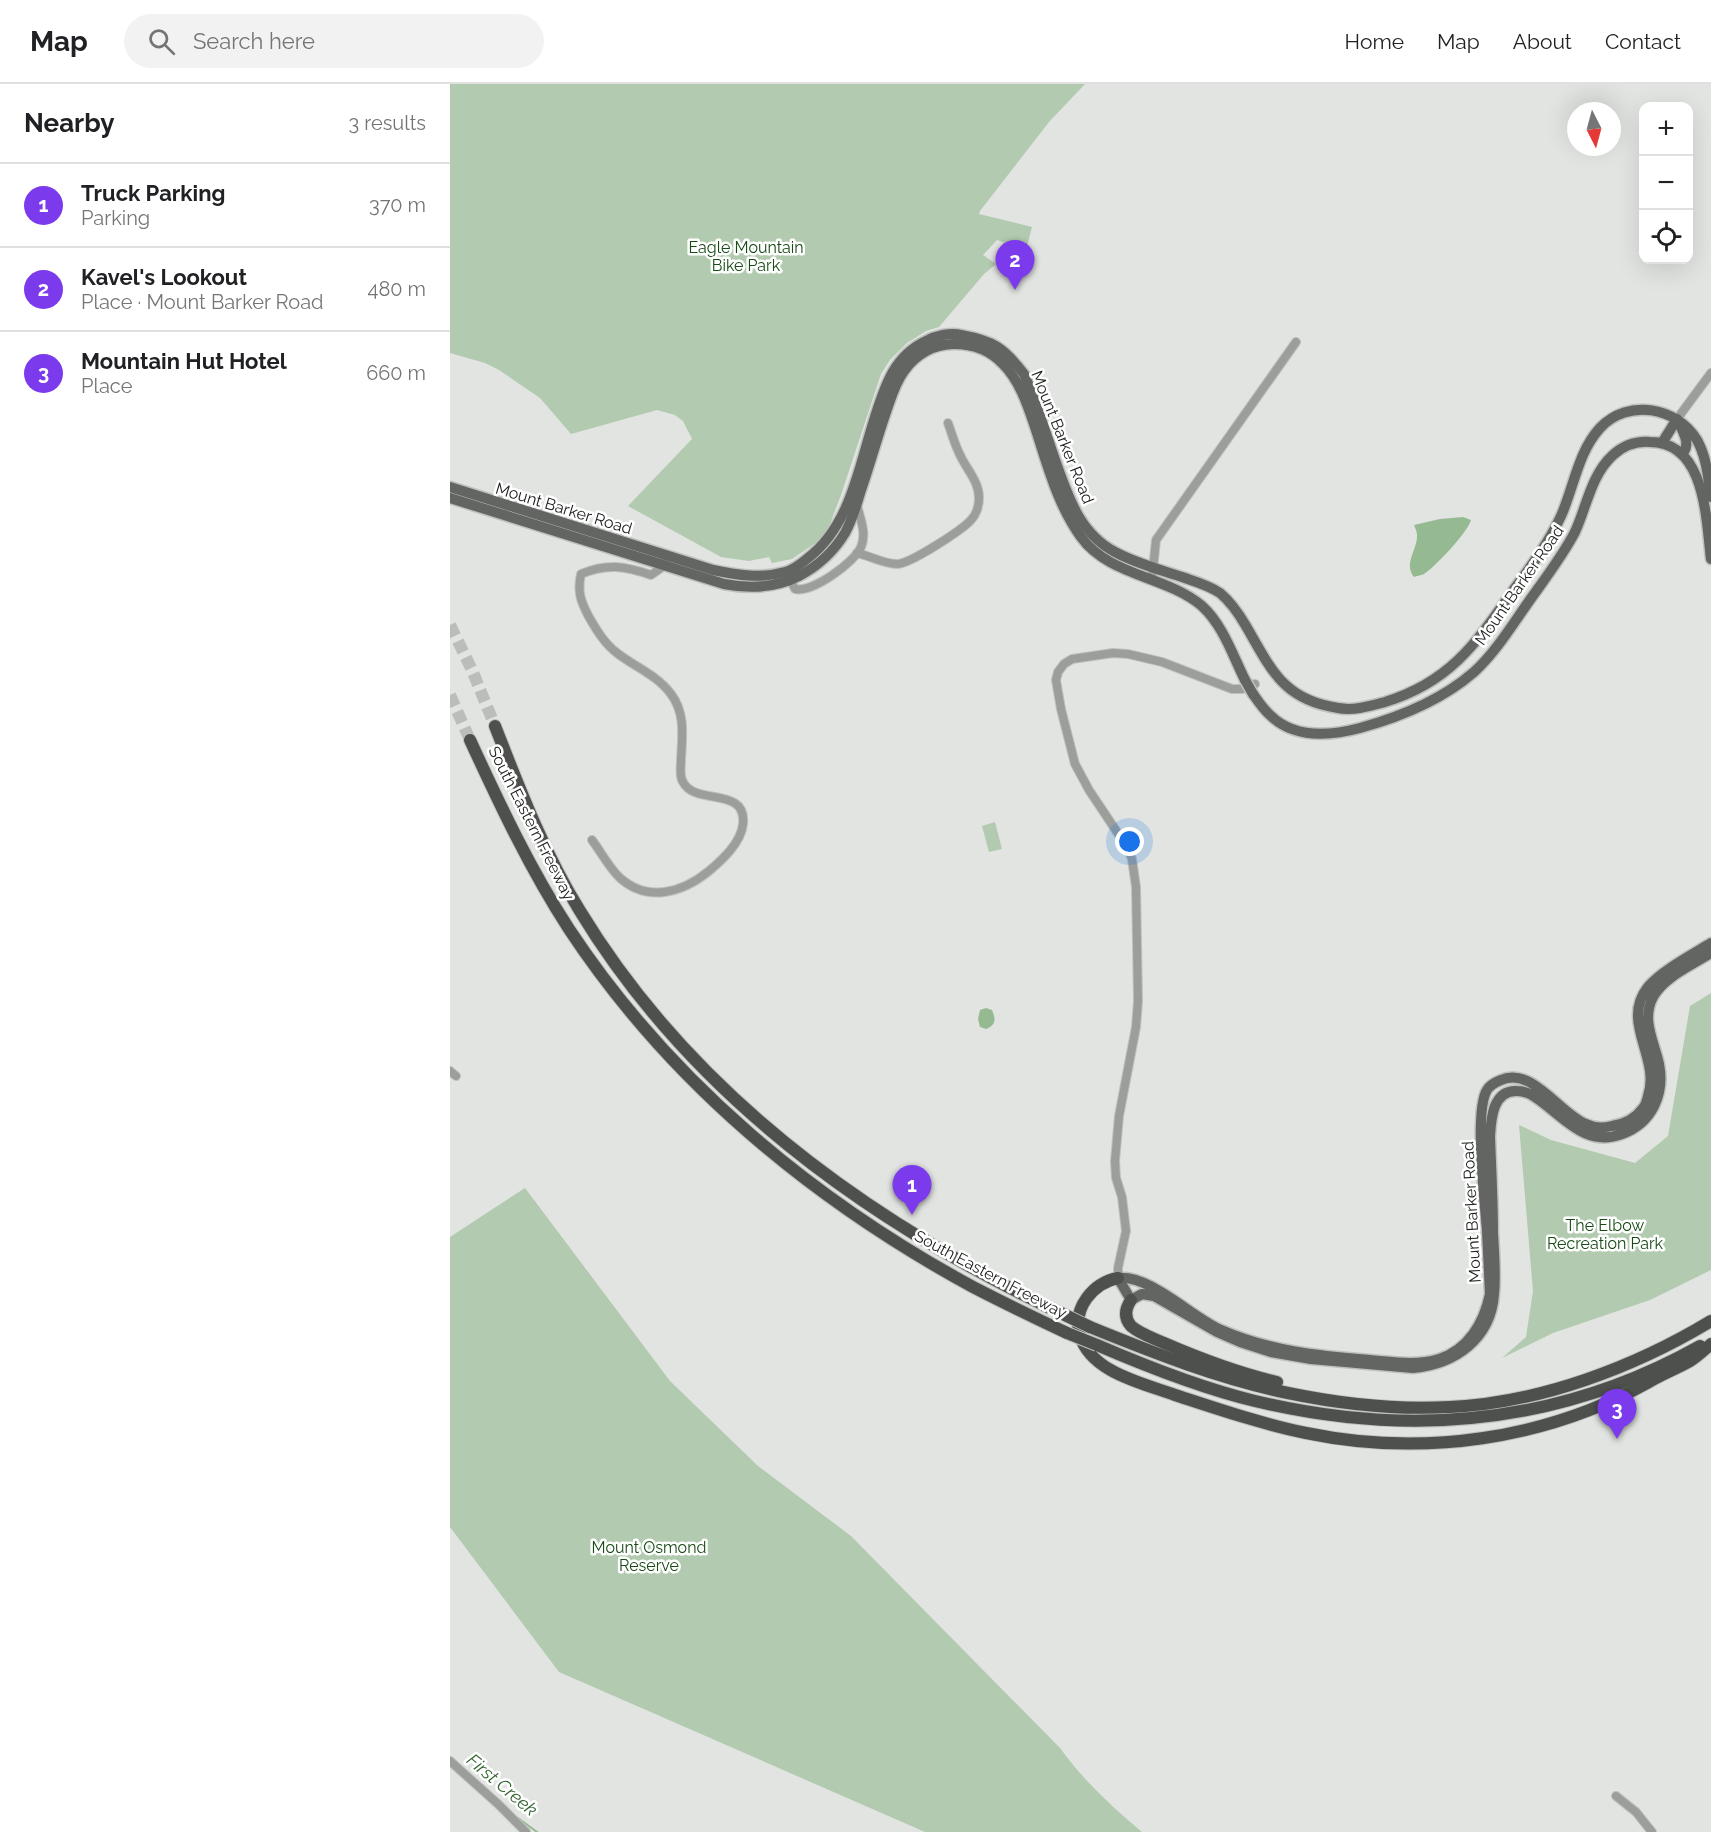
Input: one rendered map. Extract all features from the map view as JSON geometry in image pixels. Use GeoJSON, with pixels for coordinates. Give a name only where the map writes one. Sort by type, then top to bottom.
{"type":"FeatureCollection","features":[{"type":"Feature","properties":{"kind":"highway","name":"South Eastern Freeway"},"geometry":{"type":"LineString","coordinates":[[495,726],[539,835],[579,910],[632,987],[679,1044],[708,1074],[769,1131],[870,1206],[968,1266],[1067,1316],[1186,1363],[1287,1393],[1368,1405],[1410,1408],[1493,1403],[1533,1395],[1584,1380],[1651,1354],[1711,1321]]}},
{"type":"Feature","properties":{"kind":"highway","name":"South Eastern Freeway"},"geometry":{"type":"LineString","coordinates":[[470,740],[527,857],[570,929],[645,1029],[702,1091],[773,1154],[866,1222],[973,1287],[1067,1333],[1174,1376],[1253,1400],[1335,1417],[1417,1422],[1500,1415],[1582,1397],[1660,1367],[1711,1340]]}},
{"type":"Feature","properties":{"kind":"highway"},"geometry":{"type":"LineString","coordinates":[[1118,1276],[1092,1291],[1083,1304],[1079,1318],[1079,1331],[1084,1347],[1090,1356],[1103,1366],[1162,1390],[1219,1409],[1304,1433],[1354,1441],[1439,1444],[1524,1431],[1582,1413],[1619,1398],[1691,1360],[1711,1344]]}},
{"type":"Feature","properties":{"kind":"highway"},"geometry":{"type":"LineString","coordinates":[[1131,1300],[1126,1314],[1130,1324],[1138,1330],[1183,1351],[1227,1367],[1301,1388],[1451,1407]]}},
{"type":"Feature","properties":{"kind":"main road","name":"Mount Barker Road"},"geometry":{"type":"LineString","coordinates":[[789,576],[822,547],[834,532],[849,500],[885,385],[896,365],[909,351],[930,339],[956,333],[982,339],[1010,357],[1026,381],[1070,501],[1081,521],[1095,539],[1201,605],[1224,637],[1269,715],[1289,728],[1311,734],[1329,735],[1390,719],[1419,707],[1474,672],[1503,638],[1561,556],[1575,532],[1595,479],[1610,457],[1632,444],[1647,441],[1662,443]]}},
{"type":"Feature","properties":{"kind":"main road","name":"Mount Barker Road"},"geometry":{"type":"LineString","coordinates":[[450,498],[666,561],[744,576],[789,576],[807,571],[832,550],[845,532],[857,503],[890,401],[904,370],[914,359],[934,347],[955,344],[978,347],[1004,364],[1021,390],[1062,506],[1083,540],[1093,550],[1110,561],[1204,585],[1220,594],[1238,612],[1269,666],[1278,679],[1291,691],[1323,705],[1341,709],[1364,708],[1413,692],[1443,675],[1480,637],[1548,542],[1566,504],[1585,452],[1601,427],[1617,416],[1632,411],[1656,411],[1677,419]]}},
{"type":"Feature","properties":{"kind":"main road"},"geometry":{"type":"LineString","coordinates":[[1677,419],[1662,443],[1682,454],[1693,469],[1700,487],[1711,559]]}},
{"type":"Feature","properties":{"kind":"main road"},"geometry":{"type":"LineString","coordinates":[[1677,419],[1686,441],[1686,448],[1682,454]]}},
{"type":"Feature","properties":{"kind":"main road"},"geometry":{"type":"LineString","coordinates":[[1677,419],[1692,434],[1702,453],[1711,498]]}},
{"type":"Feature","properties":{"kind":"main road","name":"Mount Barker Road"},"geometry":{"type":"LineString","coordinates":[[450,488],[666,561]]}},
{"type":"Feature","properties":{"kind":"main road","name":"Mount Barker Road"},"geometry":{"type":"LineString","coordinates":[[1118,1276],[1148,1284],[1216,1327],[1279,1350],[1412,1363],[1440,1359],[1452,1353],[1463,1345],[1477,1328],[1490,1294],[1481,1136],[1483,1104],[1487,1091],[1494,1083],[1507,1077],[1520,1078],[1540,1089],[1572,1117],[1586,1124],[1606,1127],[1632,1119],[1643,1108],[1652,1080],[1649,1061],[1636,1019],[1640,998],[1650,984],[1711,943]]}},
{"type":"Feature","properties":{"kind":"main road","name":"Mount Barker Road"},"geometry":{"type":"LineString","coordinates":[[1131,1300],[1142,1294],[1154,1296],[1222,1335],[1286,1355],[1413,1368],[1428,1366],[1454,1357],[1478,1335],[1489,1315],[1494,1295],[1490,1136],[1491,1116],[1497,1102],[1503,1094],[1514,1091],[1528,1092],[1572,1127],[1584,1134],[1596,1136],[1621,1135],[1642,1122],[1651,1113],[1660,1092],[1659,1064],[1647,1021],[1652,999],[1658,990],[1671,979],[1711,953]]}},
{"type":"Feature","properties":{"kind":"main road"},"geometry":{"type":"LineString","coordinates":[[1118,1276],[1131,1300]]}},
{"type":"Feature","properties":{"kind":"street"},"geometry":{"type":"LineString","coordinates":[[1153,573],[1156,540],[1296,342]]}},
{"type":"Feature","properties":{"kind":"street"},"geometry":{"type":"LineString","coordinates":[[1677,419],[1711,373]]}},
{"type":"Feature","properties":{"kind":"street"},"geometry":{"type":"LineString","coordinates":[[857,553],[898,564],[918,556],[972,519],[978,509],[977,488],[974,477],[957,448],[948,423]]}},
{"type":"Feature","properties":{"kind":"street"},"geometry":{"type":"LineString","coordinates":[[789,576],[795,589],[808,588],[834,573],[857,553],[862,546],[863,531],[857,503]]}},
{"type":"Feature","properties":{"kind":"street"},"geometry":{"type":"LineString","coordinates":[[592,840],[611,868],[627,884],[651,893],[666,893],[681,889],[718,864],[741,834],[743,827],[743,814],[736,804],[698,793],[685,786],[680,773],[683,728],[676,701],[650,673],[606,644],[587,613],[578,591],[580,574],[615,566],[651,575],[657,572],[666,561]]}},
{"type":"Feature","properties":{"kind":"street"},"geometry":{"type":"LineString","coordinates":[[1118,1276],[1126,1231],[1115,1161],[1119,1116],[1136,1028],[1136,887],[1127,847],[1075,764],[1056,680],[1064,664],[1072,659],[1113,653],[1162,662],[1232,689],[1251,686]]}},
{"type":"Feature","properties":{"kind":"street"},"geometry":{"type":"LineString","coordinates":[[450,1761],[526,1832]]}},
{"type":"Feature","properties":{"kind":"street"},"geometry":{"type":"LineString","coordinates":[[1616,1796],[1636,1812],[1652,1832]]}},
{"type":"Feature","properties":{"kind":"green space","name":"Eagle Mountain Bike Park"},"geometry":{"type":"Polygon","coordinates":[[[450,84],[1085,84],[1049,122],[980,211],[979,214],[1032,227],[1026,250],[997,240],[983,255],[996,264],[984,274],[939,327],[926,331],[907,343],[890,360],[881,374],[828,529],[817,542],[792,559],[772,563],[769,557],[749,561],[721,557],[628,506],[692,439],[683,421],[675,415],[657,410],[571,434],[540,398],[499,370],[485,363],[450,353],[450,84]]]}},
{"type":"Feature","properties":{"kind":"green space"},"geometry":{"type":"Polygon","coordinates":[[[995,822],[1002,849],[989,852],[982,826],[995,822]]]}},
{"type":"Feature","properties":{"kind":"green space","name":"The Elbow Recreation Park"},"geometry":{"type":"Polygon","coordinates":[[[1711,993],[1711,1270],[1650,1300],[1553,1333],[1502,1358],[1526,1337],[1533,1291],[1519,1125],[1551,1140],[1635,1163],[1668,1136],[1690,1006],[1711,993]]]}},
{"type":"Feature","properties":{"kind":"green space","name":"Mount Osmond Reserve"},"geometry":{"type":"Polygon","coordinates":[[[525,1188],[670,1381],[758,1466],[851,1536],[1060,1748],[1098,1792],[1142,1832],[925,1832],[559,1672],[450,1527],[450,1237],[525,1188]]]}},
{"type":"Feature","properties":{"kind":"shaded area"},"geometry":{"type":"Polygon","coordinates":[[[1463,517],[1471,520],[1458,541],[1429,570],[1414,577],[1410,561],[1417,540],[1414,525],[1463,517]]]}},
{"type":"Feature","properties":{"kind":"shaded area"},"geometry":{"type":"Polygon","coordinates":[[[986,1008],[992,1010],[994,1019],[992,1026],[986,1029],[980,1027],[978,1019],[980,1010],[986,1008]]]}},
{"type":"Feature","properties":{"kind":"waterway","name":"First Creek"},"geometry":{"type":"LineString","coordinates":[[518,1818],[537,1832]]}},
{"type":"Feature","properties":{"kind":"tunnel"},"geometry":{"type":"LineString","coordinates":[[450,625],[495,726]]}},
{"type":"Feature","properties":{"kind":"tunnel"},"geometry":{"type":"LineString","coordinates":[[450,695],[470,740]]}},
{"type":"Feature","properties":{"kind":"place","name":"Kavel's Lookout"},"geometry":{"type":"Point","coordinates":[1015,290]}},
{"type":"Feature","properties":{"kind":"place","name":"Truck Parking"},"geometry":{"type":"Point","coordinates":[912,1215]}},
{"type":"Feature","properties":{"kind":"place","name":"Mountain Hut Hotel"},"geometry":{"type":"Point","coordinates":[1617,1439]}}]}
